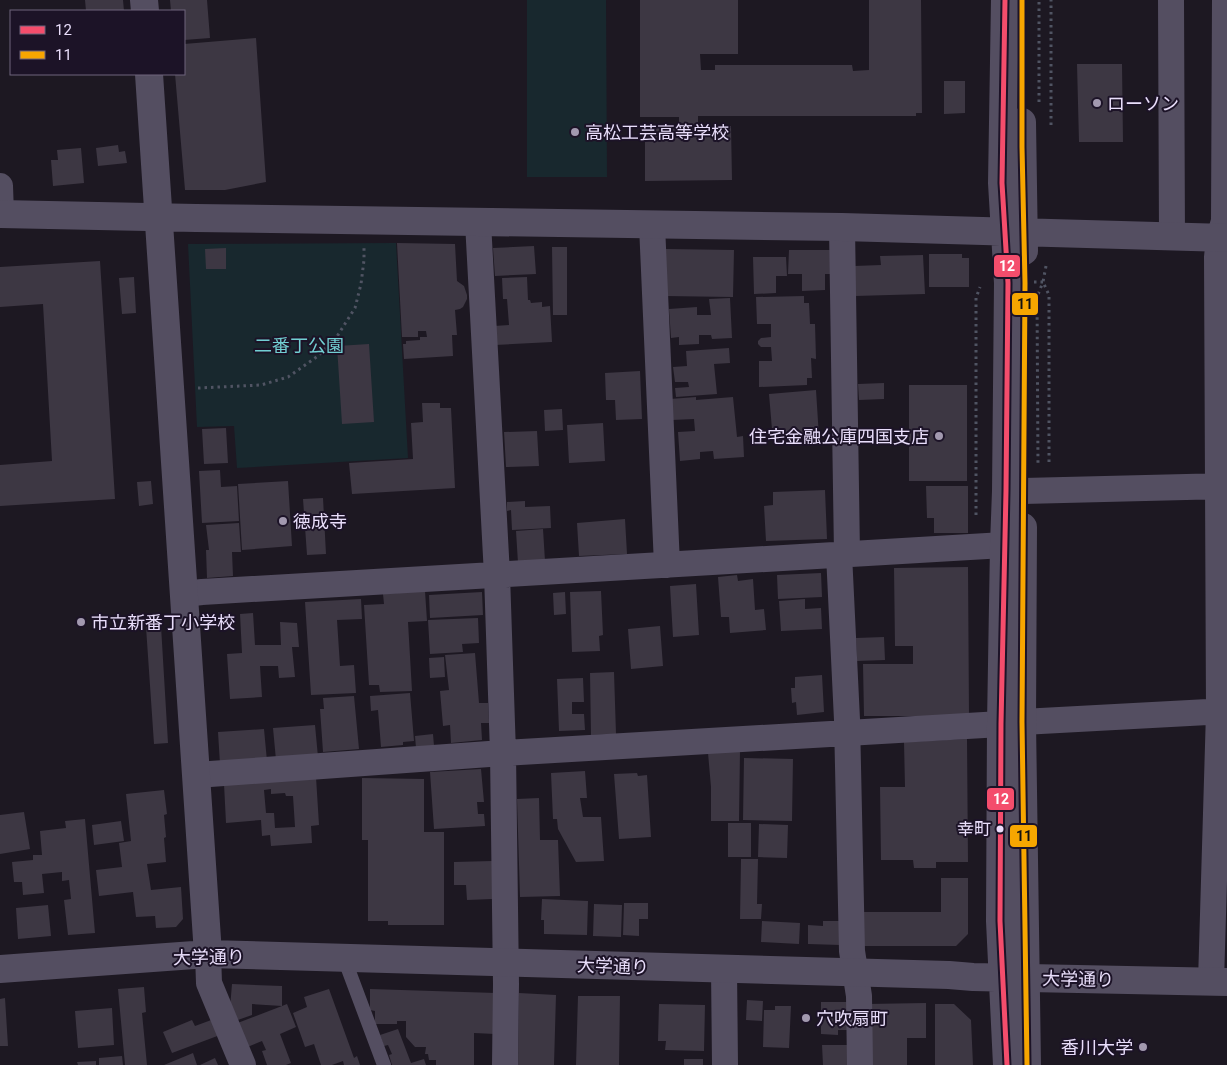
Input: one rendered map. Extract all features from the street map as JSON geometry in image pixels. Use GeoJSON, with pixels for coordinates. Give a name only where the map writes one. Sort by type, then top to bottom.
{"type":"FeatureCollection","features":[{"type":"Feature","properties":{"kind":"street"},"geometry":{"type":"LineString","coordinates":[[1005,0],[1002,183],[1025,283],[1036,491],[1012,723]]}},
{"type":"Feature","properties":{"kind":"street"},"geometry":{"type":"LineString","coordinates":[[1006,1065],[1014,977],[1012,723],[1004,544],[1008,283],[1022,165],[1022,0]]}},
{"type":"Feature","properties":{"kind":"street"},"geometry":{"type":"LineString","coordinates":[[1172,0],[1172,236]]}},
{"type":"Feature","properties":{"kind":"street"},"geometry":{"type":"LineString","coordinates":[[1219,982],[1223,711],[1222,486],[1217,257],[1223,238],[1224,221],[1226,0]]}},
{"type":"Feature","properties":{"kind":"street"},"geometry":{"type":"LineString","coordinates":[[149,75],[209,983],[243,1065]]}},
{"type":"Feature","properties":{"kind":"street"},"geometry":{"type":"LineString","coordinates":[[0,186],[1,214],[842,227],[1223,238]]}},
{"type":"Feature","properties":{"kind":"street"},"geometry":{"type":"LineString","coordinates":[[478,222],[497,575],[503,754],[505,1065]]}},
{"type":"Feature","properties":{"kind":"street"},"geometry":{"type":"LineString","coordinates":[[652,225],[667,565]]}},
{"type":"Feature","properties":{"kind":"street"},"geometry":{"type":"LineString","coordinates":[[842,227],[843,554],[852,951],[859,996],[860,1065]]}},
{"type":"Feature","properties":{"kind":"street"},"geometry":{"type":"LineString","coordinates":[[1036,491],[1222,486]]}},
{"type":"Feature","properties":{"kind":"street"},"geometry":{"type":"LineString","coordinates":[[184,594],[1004,544]]}},
{"type":"Feature","properties":{"kind":"street"},"geometry":{"type":"LineString","coordinates":[[196,775],[503,754],[1223,711]]}},
{"type":"Feature","properties":{"kind":"street","name":"大学通り"},"geometry":{"type":"LineString","coordinates":[[0,969],[208,954],[1219,982]]}},
{"type":"Feature","properties":{"kind":"street"},"geometry":{"type":"LineString","coordinates":[[724,969],[725,1065]]}},
{"type":"Feature","properties":{"kind":"street"},"geometry":{"type":"LineString","coordinates":[[1014,977],[1027,1065]]}},
{"type":"Feature","properties":{"kind":"lane"},"geometry":{"type":"LineString","coordinates":[[344,958],[384,1065]]}},
{"type":"Feature","properties":{"kind":"path"},"geometry":{"type":"LineString","coordinates":[[1039,0],[1039,104]]}},
{"type":"Feature","properties":{"kind":"path"},"geometry":{"type":"LineString","coordinates":[[1051,0],[1051,134]]}},
{"type":"Feature","properties":{"kind":"path"},"geometry":{"type":"LineString","coordinates":[[189,388],[261,385],[288,377],[318,356],[336,338],[355,308],[361,284],[364,242]]}},
{"type":"Feature","properties":{"kind":"path"},"geometry":{"type":"LineString","coordinates":[[1036,491],[1049,295],[1043,282]]}},
{"type":"Feature","properties":{"kind":"green space"},"geometry":{"type":"Polygon","coordinates":[[[527,0],[606,0],[607,177],[527,177],[527,0]]]}},
{"type":"Feature","properties":{"kind":"green space","name":"二番丁公園"},"geometry":{"type":"Polygon","coordinates":[[[396,243],[408,458],[237,468],[234,426],[197,427],[188,244],[396,243]]]}},
{"type":"Feature","properties":{"kind":"building"},"geometry":{"type":"Polygon","coordinates":[[[85,0],[123,0],[124,10],[86,10],[85,0]]]}},
{"type":"Feature","properties":{"kind":"building"},"geometry":{"type":"Polygon","coordinates":[[[170,0],[207,0],[210,38],[185,40],[185,10],[171,10],[170,0]]]}},
{"type":"Feature","properties":{"kind":"building"},"geometry":{"type":"Polygon","coordinates":[[[640,0],[738,0],[738,54],[700,54],[701,70],[715,70],[715,65],[852,65],[853,71],[869,70],[869,0],[921,0],[922,113],[916,113],[916,116],[698,116],[698,126],[731,126],[732,180],[645,181],[645,126],[679,126],[679,117],[640,117],[640,0]]]}},
{"type":"Feature","properties":{"kind":"building"},"geometry":{"type":"Polygon","coordinates":[[[256,38],[266,182],[225,190],[185,190],[175,75],[185,75],[185,44],[256,38]]]}},
{"type":"Feature","properties":{"kind":"building"},"geometry":{"type":"Polygon","coordinates":[[[1077,64],[1122,64],[1123,142],[1079,142],[1077,64]]]}},
{"type":"Feature","properties":{"kind":"building"},"geometry":{"type":"Polygon","coordinates":[[[944,81],[965,81],[965,113],[944,114],[944,81]]]}},
{"type":"Feature","properties":{"kind":"building"},"geometry":{"type":"Polygon","coordinates":[[[118,145],[119,152],[125,151],[127,163],[98,166],[96,148],[118,145]]]}},
{"type":"Feature","properties":{"kind":"building"},"geometry":{"type":"Polygon","coordinates":[[[81,148],[84,183],[53,186],[51,160],[58,160],[57,150],[81,148]]]}},
{"type":"Feature","properties":{"kind":"building"},"geometry":{"type":"Polygon","coordinates":[[[397,243],[455,244],[457,281],[464,286],[467,299],[463,307],[455,310],[457,335],[452,335],[453,356],[404,359],[403,344],[406,344],[406,341],[420,340],[420,337],[427,337],[426,331],[418,331],[418,337],[402,337],[397,243]]]}},
{"type":"Feature","properties":{"kind":"building"},"geometry":{"type":"Polygon","coordinates":[[[534,246],[536,274],[495,276],[493,248],[534,246]]]}},
{"type":"Feature","properties":{"kind":"building"},"geometry":{"type":"Polygon","coordinates":[[[552,247],[567,247],[567,315],[553,315],[552,247]]]}},
{"type":"Feature","properties":{"kind":"building"},"geometry":{"type":"Polygon","coordinates":[[[226,248],[226,269],[206,269],[205,249],[226,248]]]}},
{"type":"Feature","properties":{"kind":"building"},"geometry":{"type":"Polygon","coordinates":[[[666,249],[734,250],[733,297],[665,296],[666,249]]]}},
{"type":"Feature","properties":{"kind":"building"},"geometry":{"type":"Polygon","coordinates":[[[789,250],[831,250],[831,274],[825,274],[825,290],[802,291],[802,274],[788,274],[789,250]]]}},
{"type":"Feature","properties":{"kind":"building"},"geometry":{"type":"Polygon","coordinates":[[[929,254],[962,254],[962,258],[969,258],[969,287],[929,287],[929,254]]]}},
{"type":"Feature","properties":{"kind":"building"},"geometry":{"type":"Polygon","coordinates":[[[923,255],[925,294],[855,296],[854,266],[881,265],[880,256],[923,255]]]}},
{"type":"Feature","properties":{"kind":"building"},"geometry":{"type":"Polygon","coordinates":[[[753,257],[786,257],[787,276],[776,276],[776,293],[754,294],[753,257]]]}},
{"type":"Feature","properties":{"kind":"building"},"geometry":{"type":"Polygon","coordinates":[[[100,261],[115,499],[0,506],[0,465],[52,461],[43,304],[0,307],[0,267],[100,261]]]}},
{"type":"Feature","properties":{"kind":"building"},"geometry":{"type":"Polygon","coordinates":[[[134,277],[136,313],[122,314],[119,278],[134,277]]]}},
{"type":"Feature","properties":{"kind":"building"},"geometry":{"type":"Polygon","coordinates":[[[527,277],[528,300],[531,303],[542,302],[542,307],[550,306],[552,342],[495,345],[494,326],[509,325],[507,299],[503,299],[502,278],[527,277]]]}},
{"type":"Feature","properties":{"kind":"building"},"geometry":{"type":"Polygon","coordinates":[[[804,296],[804,303],[809,303],[810,324],[815,324],[816,359],[811,358],[812,378],[807,378],[807,385],[759,387],[759,361],[772,361],[771,347],[761,347],[758,341],[761,338],[771,337],[771,324],[757,324],[756,297],[804,296]]]}},
{"type":"Feature","properties":{"kind":"building"},"geometry":{"type":"Polygon","coordinates":[[[730,298],[732,338],[712,339],[711,335],[699,335],[699,344],[679,345],[679,337],[671,338],[669,309],[697,307],[697,315],[711,315],[709,299],[730,298]]]}},
{"type":"Feature","properties":{"kind":"building"},"geometry":{"type":"Polygon","coordinates":[[[369,344],[374,422],[342,424],[337,346],[369,344]]]}},
{"type":"Feature","properties":{"kind":"building"},"geometry":{"type":"Polygon","coordinates":[[[729,348],[730,363],[714,364],[717,394],[676,397],[675,388],[689,387],[688,382],[675,382],[673,367],[687,366],[686,351],[729,348]]]}},
{"type":"Feature","properties":{"kind":"building"},"geometry":{"type":"Polygon","coordinates":[[[640,371],[642,419],[616,420],[615,400],[606,400],[605,373],[640,371]]]}},
{"type":"Feature","properties":{"kind":"building"},"geometry":{"type":"Polygon","coordinates":[[[884,383],[884,399],[859,400],[858,384],[884,383]]]}},
{"type":"Feature","properties":{"kind":"building"},"geometry":{"type":"Polygon","coordinates":[[[909,385],[967,385],[967,481],[909,481],[909,385]]]}},
{"type":"Feature","properties":{"kind":"building"},"geometry":{"type":"Polygon","coordinates":[[[816,390],[819,437],[773,441],[769,394],[816,390]]]}},
{"type":"Feature","properties":{"kind":"building"},"geometry":{"type":"Polygon","coordinates":[[[696,397],[696,400],[733,397],[737,437],[743,436],[744,457],[714,459],[713,451],[700,452],[700,459],[680,461],[678,432],[695,431],[694,419],[672,420],[670,399],[696,397]]]}},
{"type":"Feature","properties":{"kind":"building"},"geometry":{"type":"Polygon","coordinates":[[[422,403],[440,403],[440,408],[451,408],[455,488],[352,494],[349,463],[413,459],[411,423],[423,422],[422,403]]]}},
{"type":"Feature","properties":{"kind":"building"},"geometry":{"type":"Polygon","coordinates":[[[562,409],[563,430],[545,431],[544,410],[562,409]]]}},
{"type":"Feature","properties":{"kind":"building"},"geometry":{"type":"Polygon","coordinates":[[[603,423],[605,461],[569,463],[567,425],[603,423]]]}},
{"type":"Feature","properties":{"kind":"building"},"geometry":{"type":"Polygon","coordinates":[[[226,428],[228,463],[204,464],[202,429],[226,428]]]}},
{"type":"Feature","properties":{"kind":"building"},"geometry":{"type":"Polygon","coordinates":[[[537,431],[539,466],[506,467],[504,432],[537,431]]]}},
{"type":"Feature","properties":{"kind":"building"},"geometry":{"type":"Polygon","coordinates":[[[220,470],[221,487],[237,486],[239,521],[202,523],[199,471],[220,470]]]}},
{"type":"Feature","properties":{"kind":"building"},"geometry":{"type":"Polygon","coordinates":[[[151,481],[153,504],[139,506],[137,482],[151,481]]]}},
{"type":"Feature","properties":{"kind":"building"},"geometry":{"type":"Polygon","coordinates":[[[288,481],[292,546],[242,550],[238,484],[288,481]]]}},
{"type":"Feature","properties":{"kind":"building"},"geometry":{"type":"Polygon","coordinates":[[[926,486],[968,486],[968,533],[934,533],[934,518],[927,518],[926,486]]]}},
{"type":"Feature","properties":{"kind":"building"},"geometry":{"type":"Polygon","coordinates":[[[825,490],[827,539],[766,541],[764,506],[773,505],[773,492],[825,490]]]}},
{"type":"Feature","properties":{"kind":"building"},"geometry":{"type":"Polygon","coordinates":[[[323,498],[326,554],[307,555],[303,499],[323,498]]]}},
{"type":"Feature","properties":{"kind":"building"},"geometry":{"type":"Polygon","coordinates":[[[525,501],[525,507],[550,506],[551,528],[512,530],[511,510],[507,511],[507,502],[525,501]]]}},
{"type":"Feature","properties":{"kind":"building"},"geometry":{"type":"Polygon","coordinates":[[[625,519],[627,554],[579,556],[577,523],[625,519]]]}},
{"type":"Feature","properties":{"kind":"building"},"geometry":{"type":"Polygon","coordinates":[[[239,523],[241,552],[232,552],[233,576],[207,578],[206,550],[209,550],[206,525],[239,523]]]}},
{"type":"Feature","properties":{"kind":"building"},"geometry":{"type":"Polygon","coordinates":[[[543,529],[545,561],[518,563],[516,531],[543,529]]]}},
{"type":"Feature","properties":{"kind":"building"},"geometry":{"type":"Polygon","coordinates":[[[968,567],[969,716],[864,716],[863,664],[913,664],[913,646],[895,646],[894,568],[968,567]]]}},
{"type":"Feature","properties":{"kind":"building"},"geometry":{"type":"Polygon","coordinates":[[[821,573],[822,597],[778,599],[777,575],[821,573]]]}},
{"type":"Feature","properties":{"kind":"building"},"geometry":{"type":"Polygon","coordinates":[[[737,575],[738,581],[753,579],[755,610],[764,609],[766,630],[730,633],[729,617],[721,617],[718,577],[737,575]]]}},
{"type":"Feature","properties":{"kind":"building"},"geometry":{"type":"Polygon","coordinates":[[[696,584],[699,635],[673,637],[670,586],[696,584]]]}},
{"type":"Feature","properties":{"kind":"building"},"geometry":{"type":"Polygon","coordinates":[[[425,591],[427,621],[408,622],[412,691],[380,692],[379,685],[369,685],[364,605],[384,604],[383,594],[425,591]]]}},
{"type":"Feature","properties":{"kind":"building"},"geometry":{"type":"Polygon","coordinates":[[[601,591],[603,635],[599,636],[600,651],[572,652],[570,592],[601,591]]]}},
{"type":"Feature","properties":{"kind":"building"},"geometry":{"type":"Polygon","coordinates":[[[482,592],[483,615],[430,618],[429,595],[482,592]]]}},
{"type":"Feature","properties":{"kind":"building"},"geometry":{"type":"Polygon","coordinates":[[[565,592],[566,614],[554,615],[553,593],[565,592]]]}},
{"type":"Feature","properties":{"kind":"building"},"geometry":{"type":"Polygon","coordinates":[[[361,599],[362,619],[337,620],[340,666],[354,665],[356,693],[311,695],[305,602],[361,599]]]}},
{"type":"Feature","properties":{"kind":"building"},"geometry":{"type":"Polygon","coordinates":[[[805,599],[805,609],[821,608],[822,629],[781,631],[779,601],[805,599]]]}},
{"type":"Feature","properties":{"kind":"building"},"geometry":{"type":"Polygon","coordinates":[[[253,613],[255,645],[281,645],[280,622],[297,623],[299,647],[292,647],[295,677],[279,678],[278,666],[260,666],[262,697],[230,699],[227,654],[242,653],[240,614],[253,613]]]}},
{"type":"Feature","properties":{"kind":"building"},"geometry":{"type":"Polygon","coordinates":[[[478,618],[479,643],[462,644],[463,652],[430,654],[428,620],[478,618]]]}},
{"type":"Feature","properties":{"kind":"building"},"geometry":{"type":"Polygon","coordinates":[[[161,626],[168,743],[154,744],[146,627],[161,626]]]}},
{"type":"Feature","properties":{"kind":"building"},"geometry":{"type":"Polygon","coordinates":[[[660,626],[663,666],[631,669],[628,629],[660,626]]]}},
{"type":"Feature","properties":{"kind":"building"},"geometry":{"type":"Polygon","coordinates":[[[884,637],[885,660],[857,661],[856,638],[884,637]]]}},
{"type":"Feature","properties":{"kind":"building"},"geometry":{"type":"Polygon","coordinates":[[[475,653],[479,703],[488,703],[489,723],[481,723],[482,740],[451,743],[450,725],[443,726],[440,691],[449,690],[445,655],[475,653]]]}},
{"type":"Feature","properties":{"kind":"building"},"geometry":{"type":"Polygon","coordinates":[[[444,657],[445,677],[430,678],[429,658],[444,657]]]}},
{"type":"Feature","properties":{"kind":"building"},"geometry":{"type":"Polygon","coordinates":[[[614,672],[616,734],[591,735],[590,673],[614,672]]]}},
{"type":"Feature","properties":{"kind":"building"},"geometry":{"type":"Polygon","coordinates":[[[822,675],[824,712],[797,715],[796,702],[792,703],[791,688],[795,688],[795,677],[822,675]]]}},
{"type":"Feature","properties":{"kind":"building"},"geometry":{"type":"Polygon","coordinates":[[[583,678],[584,702],[572,702],[572,714],[584,714],[585,730],[559,731],[557,679],[583,678]]]}},
{"type":"Feature","properties":{"kind":"building"},"geometry":{"type":"Polygon","coordinates":[[[410,693],[414,741],[403,742],[403,745],[381,747],[378,710],[371,711],[370,696],[410,693]]]}},
{"type":"Feature","properties":{"kind":"building"},"geometry":{"type":"Polygon","coordinates":[[[354,696],[359,749],[323,752],[320,709],[324,709],[323,698],[354,696]]]}},
{"type":"Feature","properties":{"kind":"building"},"geometry":{"type":"Polygon","coordinates":[[[315,725],[318,757],[276,760],[273,728],[315,725]]]}},
{"type":"Feature","properties":{"kind":"building"},"geometry":{"type":"Polygon","coordinates":[[[264,729],[267,761],[220,764],[218,732],[264,729]]]}},
{"type":"Feature","properties":{"kind":"building"},"geometry":{"type":"Polygon","coordinates":[[[433,734],[434,746],[416,748],[415,736],[433,734]]]}},
{"type":"Feature","properties":{"kind":"building"},"geometry":{"type":"Polygon","coordinates":[[[967,739],[968,862],[936,862],[936,868],[914,868],[913,860],[881,860],[880,787],[905,787],[904,742],[967,739]]]}},
{"type":"Feature","properties":{"kind":"building"},"geometry":{"type":"Polygon","coordinates":[[[740,751],[739,821],[711,821],[708,753],[740,751]]]}},
{"type":"Feature","properties":{"kind":"building"},"geometry":{"type":"Polygon","coordinates":[[[744,758],[793,759],[792,821],[743,820],[744,758]]]}},
{"type":"Feature","properties":{"kind":"building"},"geometry":{"type":"Polygon","coordinates":[[[481,769],[484,802],[477,802],[478,814],[484,814],[485,826],[434,829],[430,772],[481,769]]]}},
{"type":"Feature","properties":{"kind":"building"},"geometry":{"type":"Polygon","coordinates":[[[585,771],[587,798],[580,798],[583,817],[601,817],[604,861],[576,862],[558,829],[557,819],[553,819],[551,773],[585,771]]]}},
{"type":"Feature","properties":{"kind":"building"},"geometry":{"type":"Polygon","coordinates":[[[637,773],[638,776],[647,775],[651,837],[619,839],[614,774],[637,773]]]}},
{"type":"Feature","properties":{"kind":"building"},"geometry":{"type":"Polygon","coordinates":[[[316,777],[319,825],[311,826],[312,843],[271,846],[270,835],[262,836],[261,820],[226,823],[224,784],[316,777]],[[271,789],[264,790],[266,813],[274,813],[275,828],[295,827],[293,796],[286,796],[285,793],[271,794],[271,789]]]}},
{"type":"Feature","properties":{"kind":"building"},"geometry":{"type":"Polygon","coordinates":[[[362,778],[424,779],[424,832],[444,832],[444,925],[388,925],[388,921],[368,921],[368,840],[362,840],[362,778]]]}},
{"type":"Feature","properties":{"kind":"building"},"geometry":{"type":"Polygon","coordinates":[[[164,790],[167,814],[164,815],[166,862],[147,864],[151,890],[181,887],[183,919],[176,927],[156,928],[155,916],[136,917],[133,892],[99,896],[96,870],[122,867],[119,843],[131,841],[126,794],[164,790]]]}},
{"type":"Feature","properties":{"kind":"building"},"geometry":{"type":"Polygon","coordinates":[[[539,798],[540,840],[558,840],[560,896],[520,897],[517,799],[539,798]]]}},
{"type":"Feature","properties":{"kind":"building"},"geometry":{"type":"Polygon","coordinates":[[[24,812],[30,849],[0,854],[0,815],[24,812]]]}},
{"type":"Feature","properties":{"kind":"building"},"geometry":{"type":"Polygon","coordinates":[[[85,819],[95,933],[68,935],[64,900],[71,899],[69,880],[62,881],[62,872],[42,874],[44,893],[23,895],[22,882],[14,882],[12,862],[33,860],[33,855],[42,855],[40,831],[66,828],[65,821],[85,819]]]}},
{"type":"Feature","properties":{"kind":"building"},"geometry":{"type":"Polygon","coordinates":[[[121,821],[124,841],[94,845],[92,825],[121,821]]]}},
{"type":"Feature","properties":{"kind":"building"},"geometry":{"type":"Polygon","coordinates":[[[728,823],[751,823],[751,857],[728,857],[728,823]]]}},
{"type":"Feature","properties":{"kind":"building"},"geometry":{"type":"Polygon","coordinates":[[[759,824],[788,825],[787,858],[758,857],[759,824]]]}},
{"type":"Feature","properties":{"kind":"building"},"geometry":{"type":"Polygon","coordinates":[[[741,859],[758,859],[757,904],[762,904],[761,919],[740,919],[741,859]]]}},
{"type":"Feature","properties":{"kind":"building"},"geometry":{"type":"Polygon","coordinates":[[[492,861],[492,899],[467,900],[466,885],[454,885],[454,862],[492,861]]]}},
{"type":"Feature","properties":{"kind":"building"},"geometry":{"type":"Polygon","coordinates":[[[941,878],[968,878],[968,934],[956,946],[863,946],[863,912],[941,912],[941,878]]]}},
{"type":"Feature","properties":{"kind":"building"},"geometry":{"type":"Polygon","coordinates":[[[542,899],[588,901],[587,935],[544,934],[544,920],[541,920],[542,899]]]}},
{"type":"Feature","properties":{"kind":"building"},"geometry":{"type":"Polygon","coordinates":[[[624,903],[648,903],[648,919],[639,919],[639,936],[623,935],[624,903]]]}},
{"type":"Feature","properties":{"kind":"building"},"geometry":{"type":"Polygon","coordinates":[[[594,904],[622,905],[621,937],[593,936],[594,904]]]}},
{"type":"Feature","properties":{"kind":"building"},"geometry":{"type":"Polygon","coordinates":[[[48,905],[51,936],[18,939],[16,908],[48,905]]]}},
{"type":"Feature","properties":{"kind":"building"},"geometry":{"type":"Polygon","coordinates":[[[762,921],[800,923],[799,944],[761,942],[762,921]]]}},
{"type":"Feature","properties":{"kind":"building"},"geometry":{"type":"Polygon","coordinates":[[[823,921],[840,921],[840,945],[808,944],[808,925],[823,926],[823,921]]]}},
{"type":"Feature","properties":{"kind":"building"},"geometry":{"type":"Polygon","coordinates":[[[232,984],[282,986],[282,1006],[252,1004],[252,1015],[235,1021],[230,1008],[232,984]]]}},
{"type":"Feature","properties":{"kind":"building"},"geometry":{"type":"Polygon","coordinates":[[[144,987],[146,1012],[142,1013],[147,1065],[125,1065],[118,989],[144,987]]]}},
{"type":"Feature","properties":{"kind":"building"},"geometry":{"type":"Polygon","coordinates":[[[329,989],[354,1058],[357,1056],[360,1065],[344,1065],[343,1061],[332,1065],[321,1065],[314,1044],[305,1047],[293,1013],[307,1007],[304,997],[329,989]]]}},
{"type":"Feature","properties":{"kind":"building"},"geometry":{"type":"Polygon","coordinates":[[[370,989],[496,993],[495,1034],[474,1033],[474,1065],[436,1065],[436,1060],[429,1060],[428,1054],[425,1054],[426,1047],[415,1047],[406,1037],[406,1021],[397,1021],[397,1024],[375,1024],[375,1011],[370,1010],[370,989]]]}},
{"type":"Feature","properties":{"kind":"building"},"geometry":{"type":"Polygon","coordinates":[[[519,993],[556,995],[554,1065],[518,1065],[519,993]]]}},
{"type":"Feature","properties":{"kind":"building"},"geometry":{"type":"Polygon","coordinates":[[[578,996],[620,996],[619,1065],[576,1065],[578,996]]]}},
{"type":"Feature","properties":{"kind":"building"},"geometry":{"type":"Polygon","coordinates":[[[5,998],[8,1046],[0,1046],[0,999],[5,998]]]}},
{"type":"Feature","properties":{"kind":"building"},"geometry":{"type":"Polygon","coordinates":[[[747,1000],[763,1001],[762,1021],[746,1020],[747,1000]]]}},
{"type":"Feature","properties":{"kind":"building"},"geometry":{"type":"Polygon","coordinates":[[[821,1002],[850,1002],[850,1030],[838,1030],[838,1035],[821,1034],[821,1002]]]}},
{"type":"Feature","properties":{"kind":"building"},"geometry":{"type":"Polygon","coordinates":[[[926,1003],[926,1038],[907,1038],[907,1065],[867,1065],[867,1004],[926,1003]]]}},
{"type":"Feature","properties":{"kind":"building"},"geometry":{"type":"Polygon","coordinates":[[[287,1004],[296,1027],[280,1034],[291,1063],[286,1065],[267,1065],[262,1051],[266,1050],[262,1041],[245,1048],[235,1024],[287,1004]]]}},
{"type":"Feature","properties":{"kind":"building"},"geometry":{"type":"Polygon","coordinates":[[[659,1004],[705,1005],[704,1051],[665,1050],[666,1041],[658,1041],[659,1004]]]}},
{"type":"Feature","properties":{"kind":"building"},"geometry":{"type":"Polygon","coordinates":[[[935,1004],[954,1004],[971,1020],[973,1065],[935,1065],[935,1004]]]}},
{"type":"Feature","properties":{"kind":"building"},"geometry":{"type":"Polygon","coordinates":[[[775,1006],[791,1006],[789,1048],[763,1047],[764,1010],[775,1010],[775,1006]]]}},
{"type":"Feature","properties":{"kind":"building"},"geometry":{"type":"Polygon","coordinates":[[[112,1008],[114,1045],[78,1048],[75,1011],[112,1008]]]}},
{"type":"Feature","properties":{"kind":"building"},"geometry":{"type":"Polygon","coordinates":[[[214,1019],[220,1035],[172,1053],[163,1032],[192,1020],[195,1026],[214,1019]]]}},
{"type":"Feature","properties":{"kind":"building"},"geometry":{"type":"Polygon","coordinates":[[[398,1029],[411,1063],[424,1059],[426,1065],[392,1065],[389,1055],[392,1054],[388,1045],[384,1046],[380,1035],[398,1029]]]}},
{"type":"Feature","properties":{"kind":"building"},"geometry":{"type":"Polygon","coordinates":[[[822,1045],[850,1045],[851,1065],[823,1065],[822,1045]]]}},
{"type":"Feature","properties":{"kind":"building"},"geometry":{"type":"Polygon","coordinates":[[[193,1053],[197,1065],[164,1065],[193,1053]]]}},
{"type":"Feature","properties":{"kind":"building"},"geometry":{"type":"Polygon","coordinates":[[[122,1056],[123,1065],[99,1065],[99,1058],[122,1056]]]}},
{"type":"Feature","properties":{"kind":"building"},"geometry":{"type":"Polygon","coordinates":[[[215,1058],[218,1065],[200,1065],[215,1058]]]}},
{"type":"Feature","properties":{"kind":"building"},"geometry":{"type":"Polygon","coordinates":[[[684,1059],[703,1059],[703,1065],[684,1065],[684,1059]]]}},
{"type":"Feature","properties":{"kind":"building"},"geometry":{"type":"Polygon","coordinates":[[[96,1061],[96,1065],[78,1065],[77,1062],[96,1061]]]}},
{"type":"Feature","properties":{"kind":"transit line","name":"12"},"geometry":{"type":"LineString","coordinates":[[1005,0],[1002,183],[1008,283],[1000,921],[1007,1065]]}},
{"type":"Feature","properties":{"kind":"transit line","name":"11"},"geometry":{"type":"LineString","coordinates":[[1022,0],[1022,147],[1025,283],[1022,722],[1027,1065]]}},
{"type":"Feature","properties":{"kind":"place","name":"ローソン"},"geometry":{"type":"Point","coordinates":[1097,103]}},
{"type":"Feature","properties":{"kind":"place","name":"高松工芸高等学校"},"geometry":{"type":"Point","coordinates":[575,132]}},
{"type":"Feature","properties":{"kind":"place","name":"住宅金融公庫四国支店"},"geometry":{"type":"Point","coordinates":[939,436]}},
{"type":"Feature","properties":{"kind":"place","name":"徳成寺"},"geometry":{"type":"Point","coordinates":[283,521]}},
{"type":"Feature","properties":{"kind":"place","name":"市立新番丁小学校"},"geometry":{"type":"Point","coordinates":[81,622]}},
{"type":"Feature","properties":{"kind":"place","name":"幸町"},"geometry":{"type":"Point","coordinates":[1000,829]}},
{"type":"Feature","properties":{"kind":"place","name":"穴吹扇町"},"geometry":{"type":"Point","coordinates":[806,1018]}},
{"type":"Feature","properties":{"kind":"place","name":"香川大学"},"geometry":{"type":"Point","coordinates":[1143,1047]}}]}
